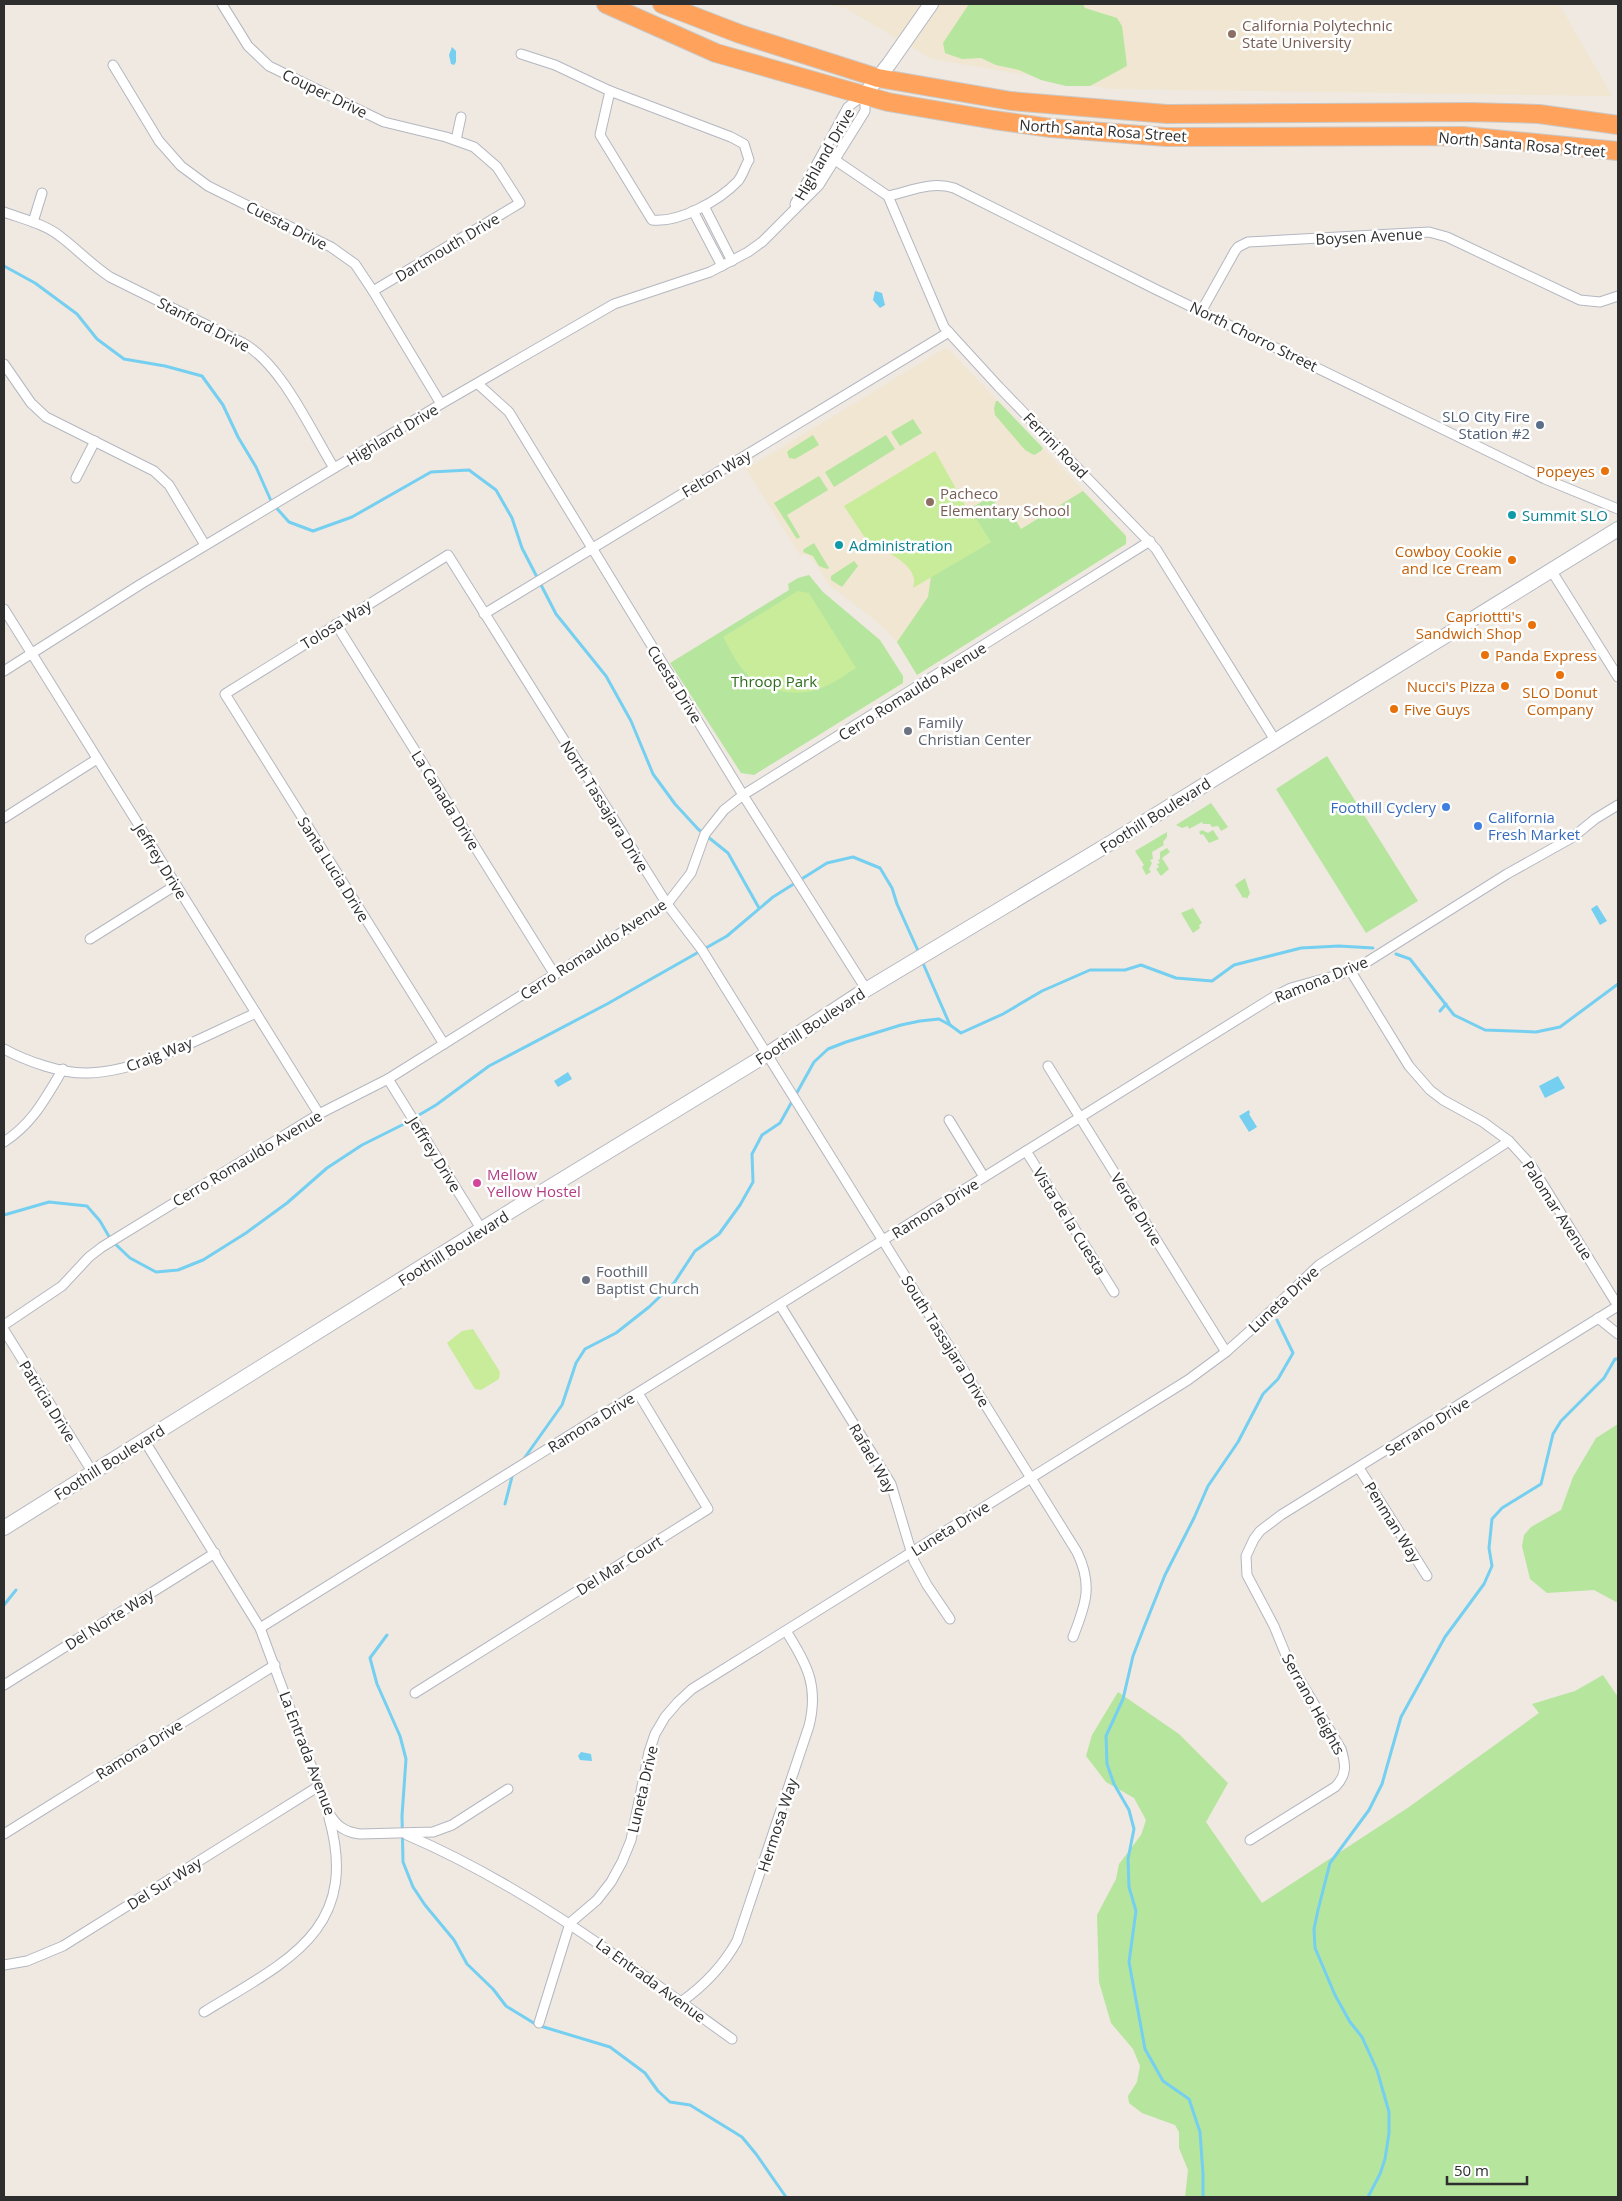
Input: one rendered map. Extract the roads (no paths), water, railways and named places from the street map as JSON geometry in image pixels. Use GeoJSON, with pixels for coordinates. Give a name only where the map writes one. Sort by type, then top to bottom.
{"type":"FeatureCollection","features":[{"type":"Feature","properties":{"kind":"highway","name":"North Santa Rosa Street"},"geometry":{"type":"LineString","coordinates":[[606,4],[716,53],[888,102],[994,120],[1051,128],[1166,137],[1463,136],[1618,151]]}},
{"type":"Feature","properties":{"kind":"highway","name":"North Santa Rosa Street"},"geometry":{"type":"LineString","coordinates":[[662,4],[740,34],[878,78],[1012,101],[1166,114],[1471,112],[1539,114],[1618,125]]}},
{"type":"Feature","properties":{"kind":"street","name":"Couper Drive"},"geometry":{"type":"LineString","coordinates":[[222,4],[248,46],[269,66],[384,122],[456,140],[474,147],[492,161],[506,179],[520,203]]}},
{"type":"Feature","properties":{"kind":"street","name":"Highland Drive"},"geometry":{"type":"LineString","coordinates":[[788,217],[848,107],[865,94],[878,78],[931,4]]}},
{"type":"Feature","properties":{"kind":"street"},"geometry":{"type":"LineString","coordinates":[[521,54],[555,66],[610,91],[731,137],[744,144],[749,160],[739,180],[704,206],[665,221],[652,220],[600,135],[610,91]]}},
{"type":"Feature","properties":{"kind":"street","name":"Cuesta Drive"},"geometry":{"type":"LineString","coordinates":[[113,65],[159,141],[181,166],[208,186],[339,252],[358,268],[441,404]]}},
{"type":"Feature","properties":{"kind":"street","name":"Highland Drive"},"geometry":{"type":"LineString","coordinates":[[4,671],[141,584],[441,404],[614,304],[669,287],[722,266],[762,242],[819,185],[865,111],[865,94]]}},
{"type":"Feature","properties":{"kind":"street"},"geometry":{"type":"LineString","coordinates":[[456,140],[461,117]]}},
{"type":"Feature","properties":{"kind":"street"},"geometry":{"type":"LineString","coordinates":[[835,160],[888,196]]}},
{"type":"Feature","properties":{"kind":"street","name":"North Chorro Street"},"geometry":{"type":"LineString","coordinates":[[888,196],[935,184],[954,188],[1155,289],[1202,310],[1545,478],[1618,509]]}},
{"type":"Feature","properties":{"kind":"street"},"geometry":{"type":"LineString","coordinates":[[33,222],[42,193]]}},
{"type":"Feature","properties":{"kind":"street","name":"Ferrini Road"},"geometry":{"type":"LineString","coordinates":[[888,196],[944,327],[999,387],[1150,542],[1275,740]]}},
{"type":"Feature","properties":{"kind":"street","name":"Dartmouth Drive"},"geometry":{"type":"LineString","coordinates":[[373,291],[520,203]]}},
{"type":"Feature","properties":{"kind":"street"},"geometry":{"type":"LineString","coordinates":[[704,206],[732,261]]}},
{"type":"Feature","properties":{"kind":"street"},"geometry":{"type":"LineString","coordinates":[[693,211],[722,266]]}},
{"type":"Feature","properties":{"kind":"street","name":"Stanford Drive"},"geometry":{"type":"LineString","coordinates":[[4,212],[33,222],[61,237],[95,267],[110,276],[243,343],[259,353],[278,375],[334,468]]}},
{"type":"Feature","properties":{"kind":"street","name":"Boysen Avenue"},"geometry":{"type":"LineString","coordinates":[[1202,310],[1235,251],[1238,247],[1248,242],[1429,232],[1447,237],[1580,300],[1600,302],[1618,296]]}},
{"type":"Feature","properties":{"kind":"street","name":"Felton Way"},"geometry":{"type":"LineString","coordinates":[[484,614],[949,332]]}},
{"type":"Feature","properties":{"kind":"street"},"geometry":{"type":"LineString","coordinates":[[4,364],[35,408],[46,416],[154,471],[164,480],[206,545]]}},
{"type":"Feature","properties":{"kind":"street","name":"Cuesta Drive"},"geometry":{"type":"LineString","coordinates":[[478,384],[509,412],[743,794],[866,989]]}},
{"type":"Feature","properties":{"kind":"street"},"geometry":{"type":"LineString","coordinates":[[76,478],[95,441]]}},
{"type":"Feature","properties":{"kind":"street","name":"Foothill Boulevard"},"geometry":{"type":"LineString","coordinates":[[4,1528],[766,1055],[866,989],[1056,876],[1618,529]]}},
{"type":"Feature","properties":{"kind":"street","name":"Cerro Romauldo Avenue"},"geometry":{"type":"LineString","coordinates":[[4,1325],[62,1286],[102,1247],[319,1114],[388,1079],[667,904],[692,873],[705,834],[724,810],[743,794],[1150,542]]}},
{"type":"Feature","properties":{"kind":"street","name":"North Tassajara Drive"},"geometry":{"type":"LineString","coordinates":[[448,555],[667,904],[702,950],[766,1055]]}},
{"type":"Feature","properties":{"kind":"street","name":"Tolosa Way"},"geometry":{"type":"LineString","coordinates":[[225,694],[448,555]]}},
{"type":"Feature","properties":{"kind":"street"},"geometry":{"type":"LineString","coordinates":[[1552,570],[1618,677]]}},
{"type":"Feature","properties":{"kind":"street","name":"Jeffrey Drive"},"geometry":{"type":"LineString","coordinates":[[4,609],[319,1114]]}},
{"type":"Feature","properties":{"kind":"street","name":"La Canada Drive"},"geometry":{"type":"LineString","coordinates":[[336,624],[555,975]]}},
{"type":"Feature","properties":{"kind":"street","name":"Santa Lucia Drive"},"geometry":{"type":"LineString","coordinates":[[225,694],[444,1044]]}},
{"type":"Feature","properties":{"kind":"street"},"geometry":{"type":"LineString","coordinates":[[4,818],[97,759]]}},
{"type":"Feature","properties":{"kind":"street","name":"Ramona Drive"},"geometry":{"type":"LineString","coordinates":[[260,1628],[1276,996],[1291,988],[1350,970],[1367,962],[1508,874],[1573,837],[1595,819],[1618,806]]}},
{"type":"Feature","properties":{"kind":"street"},"geometry":{"type":"LineString","coordinates":[[90,938],[176,885]]}},
{"type":"Feature","properties":{"kind":"street","name":"Palomar Avenue"},"geometry":{"type":"LineString","coordinates":[[1350,970],[1409,1066],[1419,1078],[1443,1100],[1483,1122],[1509,1141],[1531,1165],[1618,1306]]}},
{"type":"Feature","properties":{"kind":"street","name":"Craig Way"},"geometry":{"type":"LineString","coordinates":[[4,1049],[22,1059],[86,1073],[124,1069],[176,1049],[256,1013]]}},
{"type":"Feature","properties":{"kind":"street","name":"South Tassajara Drive"},"geometry":{"type":"LineString","coordinates":[[766,1055],[1077,1552],[1086,1575],[1086,1600],[1073,1637]]}},
{"type":"Feature","properties":{"kind":"street","name":"Verde Drive"},"geometry":{"type":"LineString","coordinates":[[1048,1066],[1226,1352]]}},
{"type":"Feature","properties":{"kind":"street"},"geometry":{"type":"LineString","coordinates":[[4,1142],[21,1131],[38,1111],[63,1069]]}},
{"type":"Feature","properties":{"kind":"street","name":"Jeffrey Drive"},"geometry":{"type":"LineString","coordinates":[[388,1079],[482,1230]]}},
{"type":"Feature","properties":{"kind":"street"},"geometry":{"type":"LineString","coordinates":[[949,1120],[984,1177]]}},
{"type":"Feature","properties":{"kind":"street","name":"Luneta Drive"},"geometry":{"type":"LineString","coordinates":[[570,1923],[597,1900],[611,1882],[622,1862],[631,1840],[649,1752],[656,1734],[665,1717],[692,1689],[1188,1380],[1226,1352],[1319,1265],[1509,1141]]}},
{"type":"Feature","properties":{"kind":"street","name":"Vista de la Cuesta"},"geometry":{"type":"LineString","coordinates":[[1026,1151],[1114,1292]]}},
{"type":"Feature","properties":{"kind":"street","name":"Rafael Way"},"geometry":{"type":"LineString","coordinates":[[780,1304],[891,1484],[911,1553],[927,1586],[950,1619]]}},
{"type":"Feature","properties":{"kind":"street","name":"Serrano Drive"},"geometry":{"type":"LineString","coordinates":[[1246,1556],[1254,1539],[1268,1524],[1618,1306]]}},
{"type":"Feature","properties":{"kind":"street"},"geometry":{"type":"LineString","coordinates":[[1598,1318],[1618,1334]]}},
{"type":"Feature","properties":{"kind":"street","name":"Patricia Drive"},"geometry":{"type":"LineString","coordinates":[[4,1330],[93,1472]]}},
{"type":"Feature","properties":{"kind":"street","name":"Del Mar Court"},"geometry":{"type":"LineString","coordinates":[[415,1693],[708,1509],[638,1393]]}},
{"type":"Feature","properties":{"kind":"street","name":"La Entrada Avenue"},"geometry":{"type":"LineString","coordinates":[[144,1440],[260,1628],[328,1811],[337,1825],[351,1833],[404,1834],[443,1851],[570,1923],[732,2039]]}},
{"type":"Feature","properties":{"kind":"street","name":"Penman Way"},"geometry":{"type":"LineString","coordinates":[[1359,1468],[1427,1576]]}},
{"type":"Feature","properties":{"kind":"street","name":"Del Norte Way"},"geometry":{"type":"LineString","coordinates":[[4,1685],[215,1553]]}},
{"type":"Feature","properties":{"kind":"street","name":"Serrano Heights"},"geometry":{"type":"LineString","coordinates":[[1246,1556],[1246,1570],[1252,1585],[1274,1626],[1288,1660],[1341,1749],[1346,1766],[1342,1780],[1335,1787],[1250,1840]]}},
{"type":"Feature","properties":{"kind":"street","name":"Hermosa Way"},"geometry":{"type":"LineString","coordinates":[[681,2002],[698,1990],[716,1972],[737,1941],[809,1726],[814,1696],[812,1682],[807,1667],[786,1630]]}},
{"type":"Feature","properties":{"kind":"street","name":"Ramona Drive"},"geometry":{"type":"LineString","coordinates":[[4,1834],[275,1665]]}},
{"type":"Feature","properties":{"kind":"street","name":"Del Sur Way"},"geometry":{"type":"LineString","coordinates":[[4,1965],[27,1962],[63,1946],[319,1786]]}},
{"type":"Feature","properties":{"kind":"street"},"geometry":{"type":"LineString","coordinates":[[404,1834],[426,1833],[446,1828],[508,1790]]}},
{"type":"Feature","properties":{"kind":"street"},"geometry":{"type":"LineString","coordinates":[[204,2012],[287,1960],[300,1950],[320,1925],[336,1879],[336,1845],[328,1811]]}},
{"type":"Feature","properties":{"kind":"street"},"geometry":{"type":"LineString","coordinates":[[538,2022],[570,1923]]}},
{"type":"Feature","properties":{"kind":"water"},"geometry":{"type":"Polygon","coordinates":[[[452,47],[456,51],[456,62],[454,65],[451,64],[449,55],[452,47]]]}},
{"type":"Feature","properties":{"kind":"water"},"geometry":{"type":"Polygon","coordinates":[[[875,291],[882,293],[885,305],[880,308],[873,300],[875,291]]]}},
{"type":"Feature","properties":{"kind":"water"},"geometry":{"type":"Polygon","coordinates":[[[1597,905],[1607,921],[1600,925],[1591,909],[1597,905]]]}},
{"type":"Feature","properties":{"kind":"water"},"geometry":{"type":"Polygon","coordinates":[[[568,1072],[572,1079],[558,1087],[554,1081],[568,1072]]]}},
{"type":"Feature","properties":{"kind":"water"},"geometry":{"type":"Polygon","coordinates":[[[1558,1076],[1565,1088],[1545,1098],[1539,1086],[1558,1076]]]}},
{"type":"Feature","properties":{"kind":"water"},"geometry":{"type":"Polygon","coordinates":[[[1249,1110],[1249,1114],[1257,1127],[1249,1132],[1239,1116],[1249,1110]]]}},
{"type":"Feature","properties":{"kind":"water"},"geometry":{"type":"Polygon","coordinates":[[[581,1752],[591,1754],[592,1761],[580,1760],[578,1756],[581,1752]]]}},
{"type":"Feature","properties":{"kind":"waterway"},"geometry":{"type":"LineString","coordinates":[[4,266],[35,283],[77,314],[97,339],[124,359],[165,366],[202,376],[223,405],[238,437],[256,467],[272,503],[289,522],[313,531],[352,517],[431,472],[469,470],[496,490],[512,518],[522,548],[556,614],[606,676],[631,721],[653,774],[675,804],[698,829],[728,853],[759,908]]}},
{"type":"Feature","properties":{"kind":"waterway"},"geometry":{"type":"LineString","coordinates":[[4,1215],[49,1202],[87,1206],[100,1221],[111,1240],[130,1258],[156,1272],[178,1270],[203,1260],[246,1233],[287,1203],[327,1168],[362,1145],[436,1105],[489,1066],[607,1004],[727,936],[773,897],[827,863],[853,857],[880,868],[892,888],[897,904],[919,953]]}},
{"type":"Feature","properties":{"kind":"waterway"},"geometry":{"type":"LineString","coordinates":[[523,1460],[562,1405],[576,1363],[585,1349],[616,1333],[649,1307],[674,1283],[695,1251],[719,1234],[740,1205],[753,1182],[752,1154],[762,1135],[780,1123],[814,1062],[828,1049],[901,1025],[920,1021],[939,1019],[961,1033],[1003,1014],[1042,991],[1090,970],[1125,970],[1141,965],[1176,978],[1212,981],[1234,965],[1301,948],[1339,946],[1373,948]]}},
{"type":"Feature","properties":{"kind":"waterway"},"geometry":{"type":"LineString","coordinates":[[1396,954],[1410,959],[1454,1015],[1485,1030],[1536,1032],[1560,1027],[1618,984]]}},
{"type":"Feature","properties":{"kind":"waterway"},"geometry":{"type":"LineString","coordinates":[[922,961],[950,1025]]}},
{"type":"Feature","properties":{"kind":"waterway"},"geometry":{"type":"LineString","coordinates":[[1440,1011],[1446,1004]]}},
{"type":"Feature","properties":{"kind":"waterway"},"geometry":{"type":"LineString","coordinates":[[1203,2197],[1200,2132],[1189,2099],[1163,2081],[1145,2049],[1129,1962],[1136,1911],[1129,1887],[1128,1859],[1134,1829],[1129,1810],[1114,1784],[1107,1764],[1106,1736],[1123,1699],[1133,1656],[1165,1575],[1208,1486],[1238,1442],[1263,1394],[1278,1379],[1293,1353],[1277,1320]]}},
{"type":"Feature","properties":{"kind":"waterway"},"geometry":{"type":"LineString","coordinates":[[1368,2197],[1380,2174],[1385,2159],[1389,2133],[1389,2112],[1377,2070],[1362,2037],[1350,2022],[1335,1995],[1315,1948],[1314,1929],[1330,1863],[1369,1810],[1382,1784],[1401,1717],[1445,1637],[1484,1584],[1492,1566],[1489,1548],[1492,1519],[1502,1508],[1541,1484],[1553,1434],[1561,1421],[1604,1378],[1615,1359],[1618,1359]]}},
{"type":"Feature","properties":{"kind":"waterway"},"geometry":{"type":"LineString","coordinates":[[505,1504],[513,1473]]}},
{"type":"Feature","properties":{"kind":"waterway"},"geometry":{"type":"LineString","coordinates":[[4,1605],[16,1590]]}},
{"type":"Feature","properties":{"kind":"waterway"},"geometry":{"type":"LineString","coordinates":[[387,1635],[370,1658],[377,1684],[400,1736],[406,1759],[402,1816],[403,1862],[413,1887],[425,1905],[454,1940],[467,1964],[493,1989],[506,2006],[537,2025],[610,2047],[645,2073],[658,2091],[670,2102],[690,2105],[742,2137],[786,2197]]}},
{"type":"Feature","properties":{"kind":"place","name":"California Polytechnic State University"},"geometry":{"type":"Point","coordinates":[1232,34]}},
{"type":"Feature","properties":{"kind":"place","name":"SLO City Fire Station #2"},"geometry":{"type":"Point","coordinates":[1540,425]}},
{"type":"Feature","properties":{"kind":"place","name":"Popeyes"},"geometry":{"type":"Point","coordinates":[1605,471]}},
{"type":"Feature","properties":{"kind":"place","name":"Pacheco Elementary School"},"geometry":{"type":"Point","coordinates":[930,502]}},
{"type":"Feature","properties":{"kind":"place","name":"Summit SLO"},"geometry":{"type":"Point","coordinates":[1512,515]}},
{"type":"Feature","properties":{"kind":"place","name":"Administration"},"geometry":{"type":"Point","coordinates":[839,545]}},
{"type":"Feature","properties":{"kind":"place","name":"Cowboy Cookie and Ice Cream"},"geometry":{"type":"Point","coordinates":[1512,560]}},
{"type":"Feature","properties":{"kind":"place","name":"Capriottti's Sandwich Shop"},"geometry":{"type":"Point","coordinates":[1532,625]}},
{"type":"Feature","properties":{"kind":"place","name":"Panda Express"},"geometry":{"type":"Point","coordinates":[1485,655]}},
{"type":"Feature","properties":{"kind":"place","name":"SLO Donut Company"},"geometry":{"type":"Point","coordinates":[1560,675]}},
{"type":"Feature","properties":{"kind":"place","name":"Nucci's Pizza"},"geometry":{"type":"Point","coordinates":[1505,686]}},
{"type":"Feature","properties":{"kind":"place","name":"Five Guys"},"geometry":{"type":"Point","coordinates":[1394,709]}},
{"type":"Feature","properties":{"kind":"place","name":"Family Christian Center"},"geometry":{"type":"Point","coordinates":[908,731]}},
{"type":"Feature","properties":{"kind":"place","name":"Foothill Cyclery"},"geometry":{"type":"Point","coordinates":[1446,807]}},
{"type":"Feature","properties":{"kind":"place","name":"California Fresh Market"},"geometry":{"type":"Point","coordinates":[1478,826]}},
{"type":"Feature","properties":{"kind":"place","name":"Mellow Yellow Hostel"},"geometry":{"type":"Point","coordinates":[477,1183]}},
{"type":"Feature","properties":{"kind":"place","name":"Foothill Baptist Church"},"geometry":{"type":"Point","coordinates":[586,1280]}},
{"type":"Feature","properties":{"kind":"park label","name":"Throop Park"},"geometry":{"type":"Point","coordinates":[774,681]}}]}
